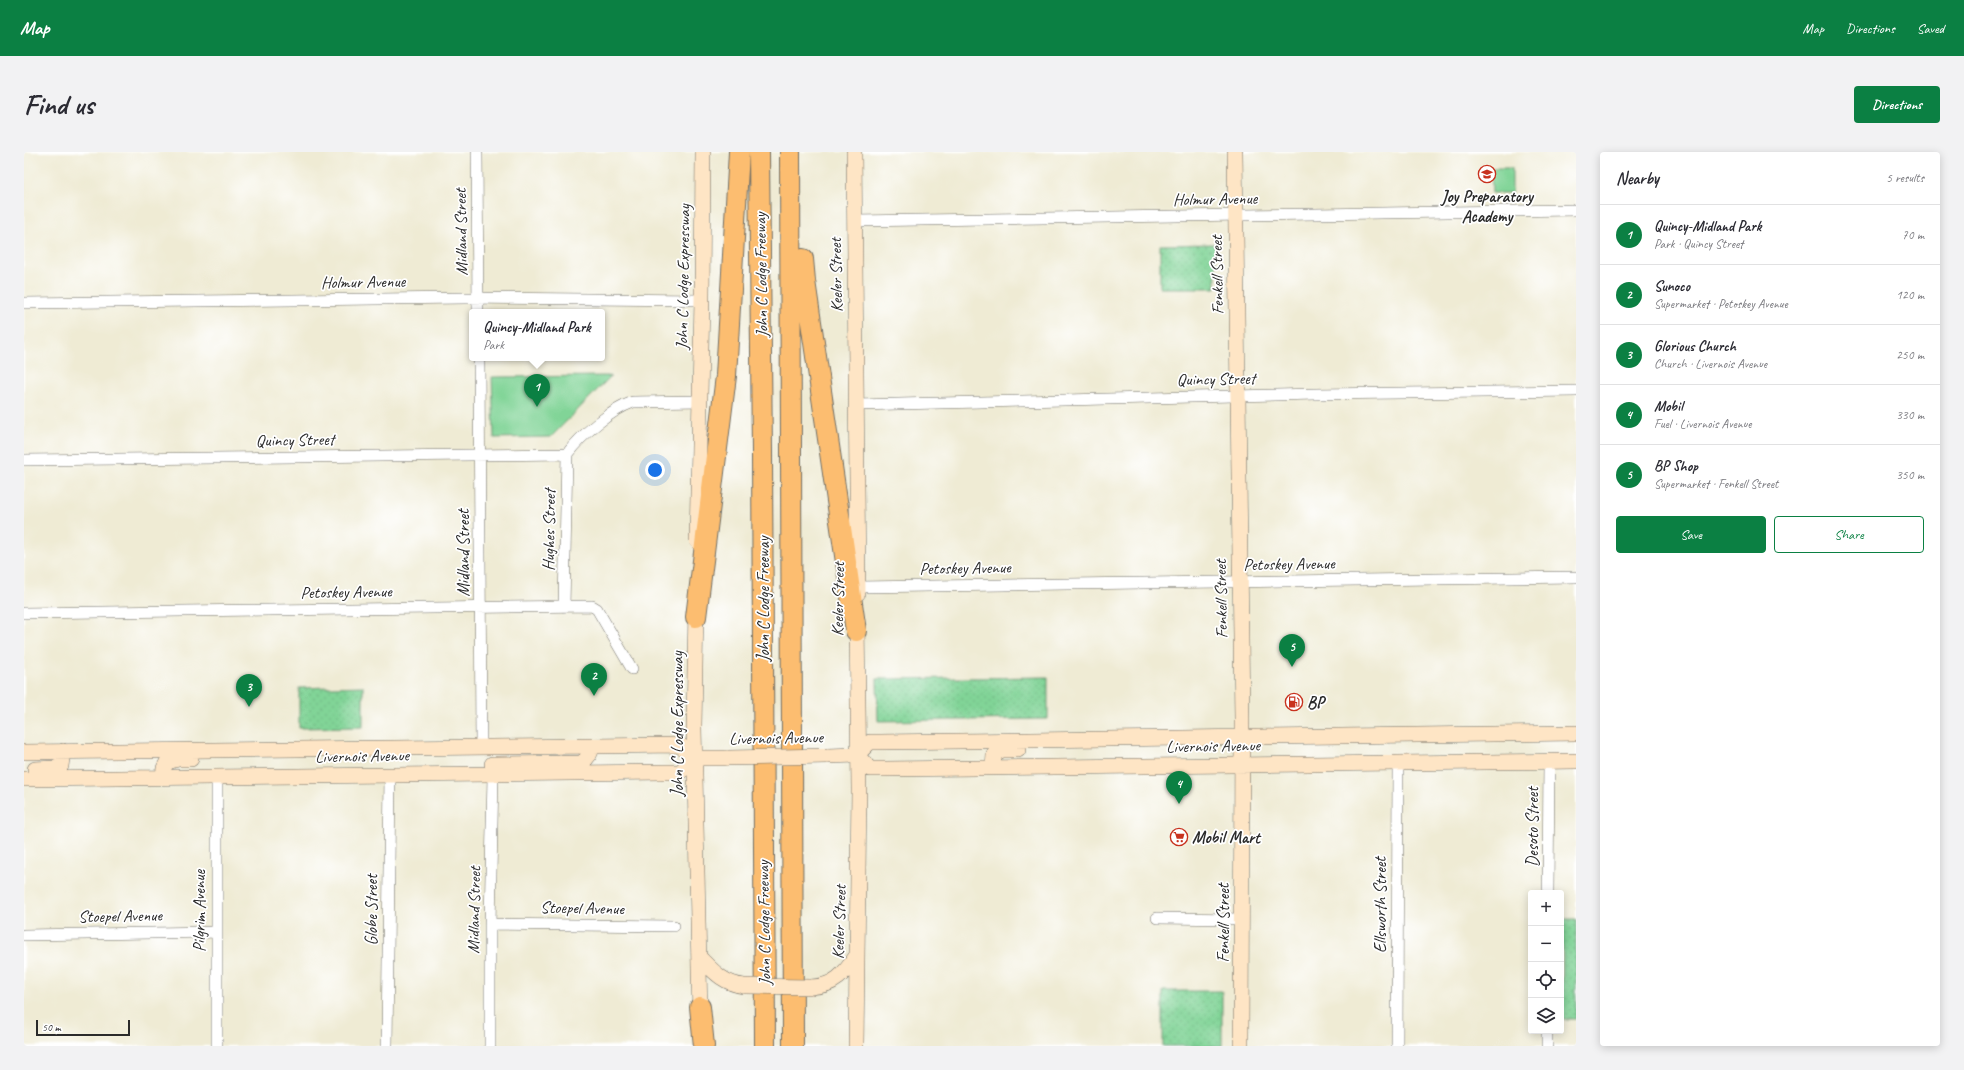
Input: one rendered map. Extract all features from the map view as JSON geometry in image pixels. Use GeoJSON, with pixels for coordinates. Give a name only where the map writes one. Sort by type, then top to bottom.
{"type":"FeatureCollection","features":[{"type":"Feature","properties":{"kind":"highway"},"geometry":{"type":"LineString","coordinates":[[696,617],[726,376],[739,152]]}},
{"type":"Feature","properties":{"kind":"highway","name":"John C Lodge Freeway"},"geometry":{"type":"LineString","coordinates":[[758,152],[762,437],[765,1046]]}},
{"type":"Feature","properties":{"kind":"highway"},"geometry":{"type":"LineString","coordinates":[[791,152],[800,209],[805,281],[856,631]]}},
{"type":"Feature","properties":{"kind":"highway","name":"John C Lodge Freeway"},"geometry":{"type":"LineString","coordinates":[[791,152],[793,1046]]}},
{"type":"Feature","properties":{"kind":"highway"},"geometry":{"type":"LineString","coordinates":[[700,1007],[704,1046]]}},
{"type":"Feature","properties":{"kind":"main road","name":"John C Lodge Expressway"},"geometry":{"type":"LineString","coordinates":[[700,1046],[695,758],[703,152]]}},
{"type":"Feature","properties":{"kind":"main road","name":"Keeler Street"},"geometry":{"type":"LineString","coordinates":[[854,152],[858,587],[856,631],[859,878],[856,1046]]}},
{"type":"Feature","properties":{"kind":"main road","name":"Fenkell Street"},"geometry":{"type":"LineString","coordinates":[[1234,152],[1242,738],[1241,1046]]}},
{"type":"Feature","properties":{"kind":"main road","name":"Livernois Avenue"},"geometry":{"type":"LineString","coordinates":[[24,752],[680,745],[695,758],[728,758],[857,755],[870,742],[1576,733]]}},
{"type":"Feature","properties":{"kind":"main road"},"geometry":{"type":"LineString","coordinates":[[993,768],[994,754],[1002,750],[1146,749],[1193,739]]}},
{"type":"Feature","properties":{"kind":"main road"},"geometry":{"type":"LineString","coordinates":[[438,775],[486,764],[581,763],[586,761],[593,746]]}},
{"type":"Feature","properties":{"kind":"main road"},"geometry":{"type":"LineString","coordinates":[[163,777],[164,764],[171,760],[267,758],[317,748]]}},
{"type":"Feature","properties":{"kind":"main road"},"geometry":{"type":"LineString","coordinates":[[1402,763],[1450,752],[1576,750]]}},
{"type":"Feature","properties":{"kind":"main road"},"geometry":{"type":"LineString","coordinates":[[24,769],[58,767],[62,763],[63,751]]}},
{"type":"Feature","properties":{"kind":"main road","name":"Livernois Avenue"},"geometry":{"type":"LineString","coordinates":[[857,755],[870,769],[1576,761]]}},
{"type":"Feature","properties":{"kind":"main road","name":"Livernois Avenue"},"geometry":{"type":"LineString","coordinates":[[24,779],[680,772],[695,758]]}},
{"type":"Feature","properties":{"kind":"main road"},"geometry":{"type":"LineString","coordinates":[[699,957],[725,981],[734,985],[811,987],[831,983],[848,967],[857,955]]}},
{"type":"Feature","properties":{"kind":"street","name":"Midland Street"},"geometry":{"type":"LineString","coordinates":[[477,152],[478,309]]}},
{"type":"Feature","properties":{"kind":"street","name":"Holmur Avenue"},"geometry":{"type":"LineString","coordinates":[[855,221],[1576,210]]}},
{"type":"Feature","properties":{"kind":"street","name":"Holmur Avenue"},"geometry":{"type":"LineString","coordinates":[[24,303],[478,299],[702,300]]}},
{"type":"Feature","properties":{"kind":"street","name":"Midland Street"},"geometry":{"type":"LineString","coordinates":[[479,361],[481,747]]}},
{"type":"Feature","properties":{"kind":"street","name":"Quincy Street"},"geometry":{"type":"LineString","coordinates":[[857,405],[1238,396],[1576,391]]}},
{"type":"Feature","properties":{"kind":"street"},"geometry":{"type":"LineString","coordinates":[[567,454],[592,430],[624,405],[633,402],[700,401]]}},
{"type":"Feature","properties":{"kind":"street","name":"Quincy Street"},"geometry":{"type":"LineString","coordinates":[[24,460],[567,454]]}},
{"type":"Feature","properties":{"kind":"street","name":"Hughes Street"},"geometry":{"type":"LineString","coordinates":[[564,607],[567,454]]}},
{"type":"Feature","properties":{"kind":"street","name":"Petoskey Avenue"},"geometry":{"type":"LineString","coordinates":[[858,587],[1576,577]]}},
{"type":"Feature","properties":{"kind":"street","name":"Petoskey Avenue"},"geometry":{"type":"LineString","coordinates":[[24,612],[592,606],[597,609],[632,669]]}},
{"type":"Feature","properties":{"kind":"street","name":"Desoto Street"},"geometry":{"type":"LineString","coordinates":[[1548,890],[1549,761]]}},
{"type":"Feature","properties":{"kind":"street","name":"Ellsworth Street"},"geometry":{"type":"LineString","coordinates":[[1397,1046],[1402,763]]}},
{"type":"Feature","properties":{"kind":"street","name":"Globe Street"},"geometry":{"type":"LineString","coordinates":[[388,1046],[390,774]]}},
{"type":"Feature","properties":{"kind":"street","name":"Midland Street"},"geometry":{"type":"LineString","coordinates":[[490,1046],[490,924],[493,775]]}},
{"type":"Feature","properties":{"kind":"street","name":"Pilgrim Avenue"},"geometry":{"type":"LineString","coordinates":[[217,777],[217,1046]]}},
{"type":"Feature","properties":{"kind":"street"},"geometry":{"type":"LineString","coordinates":[[1157,918],[1242,919]]}},
{"type":"Feature","properties":{"kind":"street","name":"Stoepel Avenue"},"geometry":{"type":"LineString","coordinates":[[490,924],[674,926]]}},
{"type":"Feature","properties":{"kind":"street","name":"Stoepel Avenue"},"geometry":{"type":"LineString","coordinates":[[24,935],[216,932]]}},
{"type":"Feature","properties":{"kind":"street"},"geometry":{"type":"LineString","coordinates":[[1547,1034],[1547,1046]]}},
{"type":"Feature","properties":{"kind":"green space"},"geometry":{"type":"Polygon","coordinates":[[[1491,168],[1512,168],[1512,193],[1492,193],[1491,168]]]}},
{"type":"Feature","properties":{"kind":"green space"},"geometry":{"type":"Polygon","coordinates":[[[1215,244],[1216,288],[1160,288],[1160,245],[1215,244]]]}},
{"type":"Feature","properties":{"kind":"green space"},"geometry":{"type":"Polygon","coordinates":[[[611,376],[551,437],[494,438],[492,377],[611,376]]]}},
{"type":"Feature","properties":{"kind":"green space"},"geometry":{"type":"Polygon","coordinates":[[[1048,677],[1048,719],[878,721],[877,679],[1048,677]]]}},
{"type":"Feature","properties":{"kind":"green space"},"geometry":{"type":"Polygon","coordinates":[[[363,686],[363,727],[299,728],[299,688],[363,686]]]}},
{"type":"Feature","properties":{"kind":"green space"},"geometry":{"type":"Polygon","coordinates":[[[1564,919],[1576,919],[1576,1019],[1564,1019],[1564,919]]]}},
{"type":"Feature","properties":{"kind":"green space"},"geometry":{"type":"Polygon","coordinates":[[[1163,991],[1222,991],[1222,1046],[1163,1046],[1163,991]]]}},
{"type":"Feature","properties":{"kind":"place","name":"Joy Preparatory Academy"},"geometry":{"type":"Point","coordinates":[1487,174]}},
{"type":"Feature","properties":{"kind":"place","name":"Quincy-Midland Park"},"geometry":{"type":"Point","coordinates":[537,407]}},
{"type":"Feature","properties":{"kind":"place","name":"BP Shop"},"geometry":{"type":"Point","coordinates":[1292,667]}},
{"type":"Feature","properties":{"kind":"place","name":"Sunoco"},"geometry":{"type":"Point","coordinates":[594,696]}},
{"type":"Feature","properties":{"kind":"place","name":"BP"},"geometry":{"type":"Point","coordinates":[1294,702]}},
{"type":"Feature","properties":{"kind":"place","name":"Glorious Church"},"geometry":{"type":"Point","coordinates":[249,707]}},
{"type":"Feature","properties":{"kind":"place","name":"Mobil"},"geometry":{"type":"Point","coordinates":[1179,804]}},
{"type":"Feature","properties":{"kind":"place","name":"Mobil Mart"},"geometry":{"type":"Point","coordinates":[1179,837]}}]}
